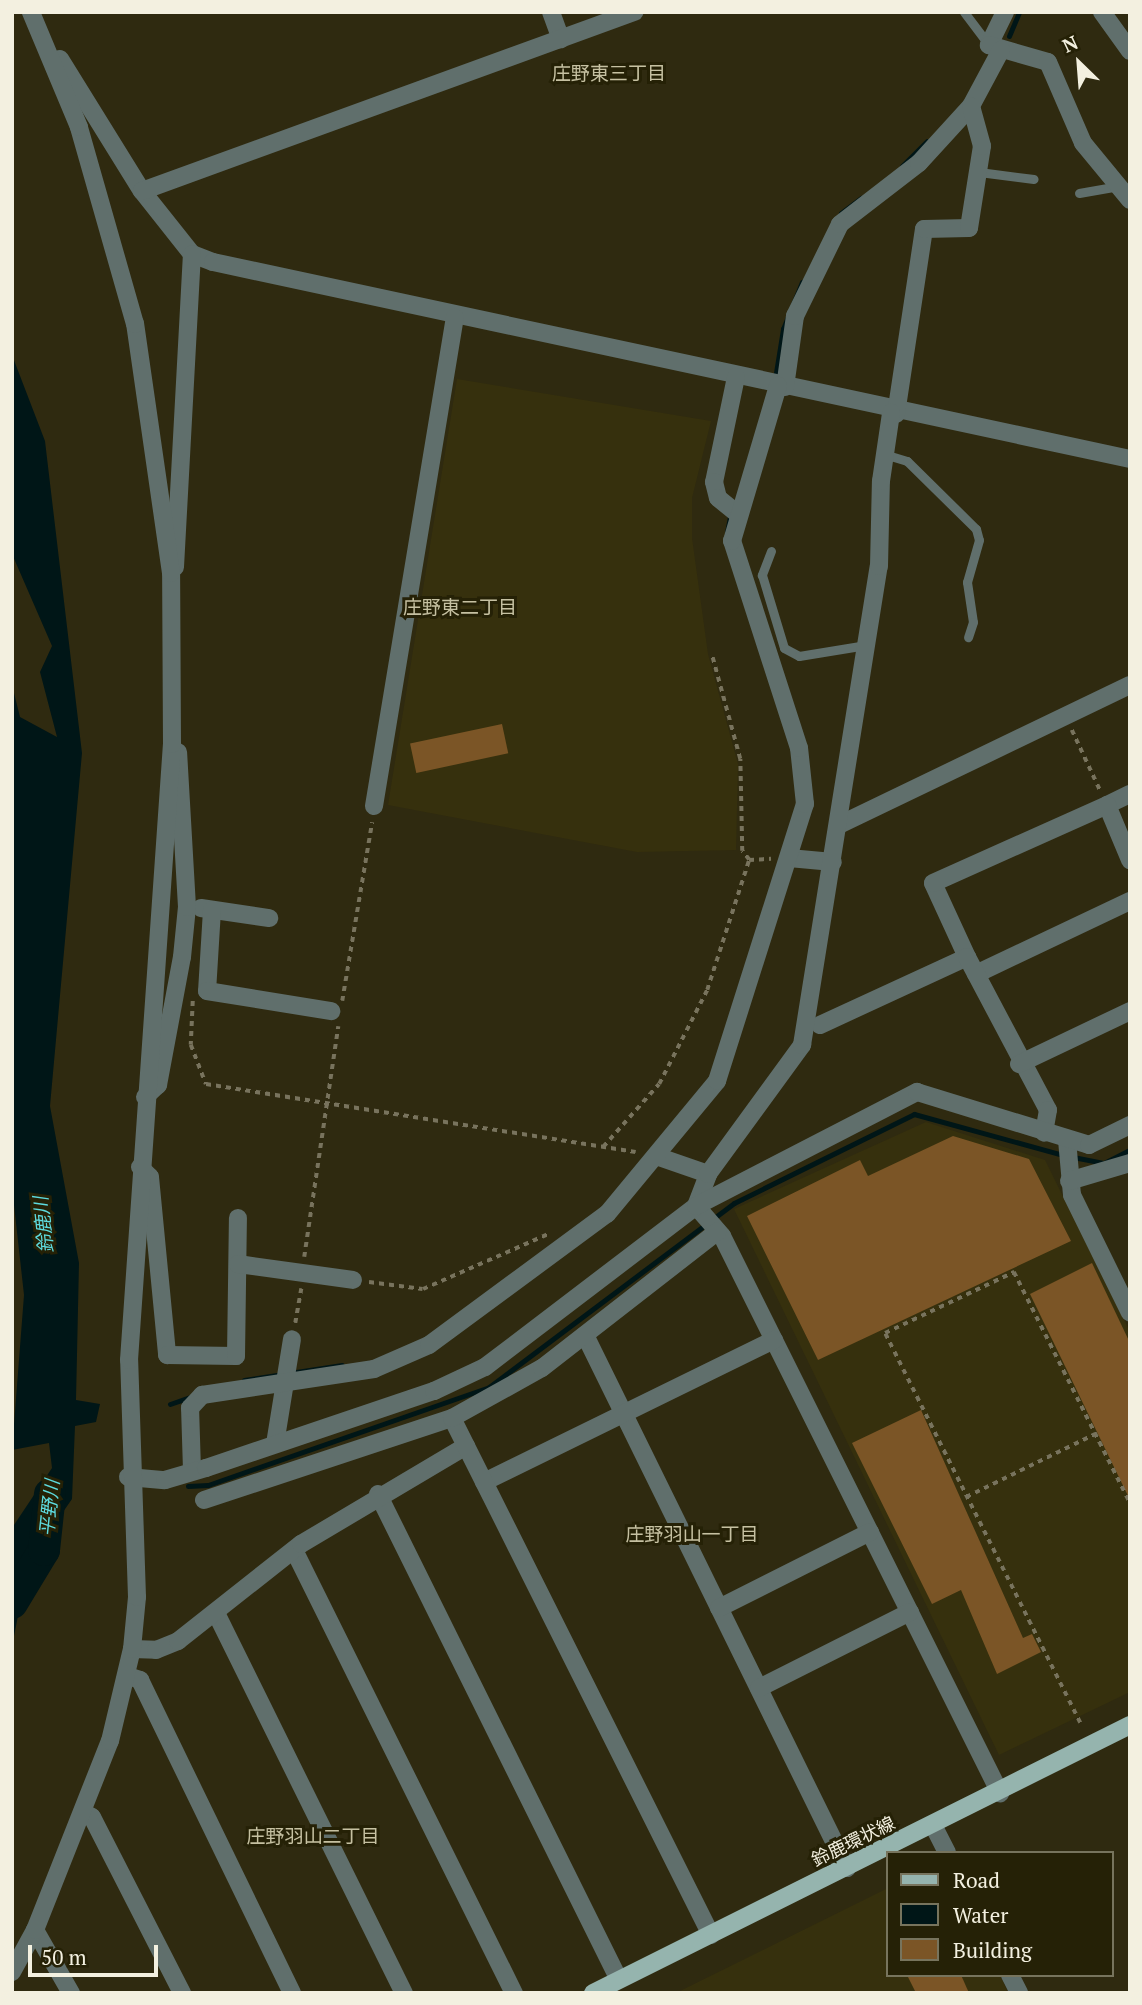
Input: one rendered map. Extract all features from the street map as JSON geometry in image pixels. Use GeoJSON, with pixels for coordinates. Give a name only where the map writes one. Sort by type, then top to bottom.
{"type":"FeatureCollection","features":[{"type":"Feature","properties":{"kind":"main road","name":"鈴鹿環状線"},"geometry":{"type":"LineString","coordinates":[[593,1993],[1000,1793],[1130,1725]]}},
{"type":"Feature","properties":{"kind":"street"},"geometry":{"type":"LineString","coordinates":[[31,12],[142,191],[192,254],[455,318],[894,413],[1130,459]]}},
{"type":"Feature","properties":{"kind":"street"},"geometry":{"type":"LineString","coordinates":[[12,1972],[36,1930],[83,1812],[128,1675],[132,1649],[137,1598],[128,1478],[140,1167],[172,744],[171,573],[123,273],[79,127],[31,12]]}},
{"type":"Feature","properties":{"kind":"street"},"geometry":{"type":"LineString","coordinates":[[551,12],[561,39]]}},
{"type":"Feature","properties":{"kind":"street"},"geometry":{"type":"LineString","coordinates":[[142,191],[634,12]]}},
{"type":"Feature","properties":{"kind":"street"},"geometry":{"type":"LineString","coordinates":[[731,511],[777,386],[795,316],[840,224],[899,181],[971,106],[995,48],[1006,12]]}},
{"type":"Feature","properties":{"kind":"street"},"geometry":{"type":"LineString","coordinates":[[1102,12],[1130,51]]}},
{"type":"Feature","properties":{"kind":"street"},"geometry":{"type":"LineString","coordinates":[[995,48],[1048,62],[1083,142],[1130,200]]}},
{"type":"Feature","properties":{"kind":"street"},"geometry":{"type":"LineString","coordinates":[[697,1208],[708,1174],[802,1045],[839,825],[881,543],[884,454],[894,413],[924,229],[970,228],[982,146],[971,106]]}},
{"type":"Feature","properties":{"kind":"street"},"geometry":{"type":"LineString","coordinates":[[171,573],[179,561],[192,254]]}},
{"type":"Feature","properties":{"kind":"street"},"geometry":{"type":"LineString","coordinates":[[374,806],[455,318]]}},
{"type":"Feature","properties":{"kind":"street"},"geometry":{"type":"LineString","coordinates":[[191,1470],[190,1408],[202,1395],[285,1380],[374,1369],[429,1345],[607,1214],[651,1155],[717,1081],[789,858],[806,786],[735,552],[731,511],[714,482],[736,377]]}},
{"type":"Feature","properties":{"kind":"street"},"geometry":{"type":"LineString","coordinates":[[839,825],[1130,685]]}},
{"type":"Feature","properties":{"kind":"street"},"geometry":{"type":"LineString","coordinates":[[145,1097],[158,1085],[187,906],[181,757],[172,744]]}},
{"type":"Feature","properties":{"kind":"street"},"geometry":{"type":"LineString","coordinates":[[1044,1133],[1048,1110],[1019,1064],[933,883],[1130,794]]}},
{"type":"Feature","properties":{"kind":"street"},"geometry":{"type":"LineString","coordinates":[[1107,805],[1130,860]]}},
{"type":"Feature","properties":{"kind":"street"},"geometry":{"type":"LineString","coordinates":[[789,858],[833,862]]}},
{"type":"Feature","properties":{"kind":"street"},"geometry":{"type":"LineString","coordinates":[[976,974],[1130,901]]}},
{"type":"Feature","properties":{"kind":"street"},"geometry":{"type":"LineString","coordinates":[[187,906],[269,918]]}},
{"type":"Feature","properties":{"kind":"street"},"geometry":{"type":"LineString","coordinates":[[212,910],[207,992],[337,1015]]}},
{"type":"Feature","properties":{"kind":"street"},"geometry":{"type":"LineString","coordinates":[[820,1025],[967,957]]}},
{"type":"Feature","properties":{"kind":"street"},"geometry":{"type":"LineString","coordinates":[[1019,1064],[1130,1011]]}},
{"type":"Feature","properties":{"kind":"street"},"geometry":{"type":"LineString","coordinates":[[128,1478],[165,1480],[434,1391],[485,1367],[697,1208],[917,1092],[1089,1145],[1130,1125]]}},
{"type":"Feature","properties":{"kind":"street"},"geometry":{"type":"LineString","coordinates":[[1067,1140],[1069,1181],[1130,1313]]}},
{"type":"Feature","properties":{"kind":"street"},"geometry":{"type":"LineString","coordinates":[[651,1155],[708,1174]]}},
{"type":"Feature","properties":{"kind":"street"},"geometry":{"type":"LineString","coordinates":[[1069,1181],[1130,1163]]}},
{"type":"Feature","properties":{"kind":"street"},"geometry":{"type":"LineString","coordinates":[[140,1167],[150,1177],[166,1355],[236,1356],[238,1218]]}},
{"type":"Feature","properties":{"kind":"street"},"geometry":{"type":"LineString","coordinates":[[697,1208],[717,1232],[774,1340],[1000,1793]]}},
{"type":"Feature","properties":{"kind":"street"},"geometry":{"type":"LineString","coordinates":[[204,1500],[452,1418],[525,1379],[717,1232]]}},
{"type":"Feature","properties":{"kind":"street"},"geometry":{"type":"LineString","coordinates":[[238,1264],[354,1280]]}},
{"type":"Feature","properties":{"kind":"street"},"geometry":{"type":"LineString","coordinates":[[584,1335],[847,1868]]}},
{"type":"Feature","properties":{"kind":"street"},"geometry":{"type":"LineString","coordinates":[[275,1444],[292,1339]]}},
{"type":"Feature","properties":{"kind":"street"},"geometry":{"type":"LineString","coordinates":[[484,1482],[774,1340]]}},
{"type":"Feature","properties":{"kind":"street"},"geometry":{"type":"LineString","coordinates":[[452,1418],[711,1935]]}},
{"type":"Feature","properties":{"kind":"street"},"geometry":{"type":"LineString","coordinates":[[132,1649],[156,1650],[217,1615],[294,1550],[378,1494],[466,1446]]}},
{"type":"Feature","properties":{"kind":"street"},"geometry":{"type":"LineString","coordinates":[[378,1494],[619,1980]]}},
{"type":"Feature","properties":{"kind":"street"},"geometry":{"type":"LineString","coordinates":[[719,1608],[870,1532]]}},
{"type":"Feature","properties":{"kind":"street"},"geometry":{"type":"LineString","coordinates":[[294,1550],[513,1993]]}},
{"type":"Feature","properties":{"kind":"street"},"geometry":{"type":"LineString","coordinates":[[759,1688],[910,1612]]}},
{"type":"Feature","properties":{"kind":"street"},"geometry":{"type":"LineString","coordinates":[[217,1615],[404,1993]]}},
{"type":"Feature","properties":{"kind":"street"},"geometry":{"type":"LineString","coordinates":[[128,1675],[140,1680],[292,1993]]}},
{"type":"Feature","properties":{"kind":"street"},"geometry":{"type":"LineString","coordinates":[[83,1812],[92,1817],[182,1993]]}},
{"type":"Feature","properties":{"kind":"street"},"geometry":{"type":"LineString","coordinates":[[933,1825],[946,1851]]}},
{"type":"Feature","properties":{"kind":"street"},"geometry":{"type":"LineString","coordinates":[[36,1930],[71,1993]]}},
{"type":"Feature","properties":{"kind":"street"},"geometry":{"type":"LineString","coordinates":[[1011,1977],[1019,1993]]}},
{"type":"Feature","properties":{"kind":"lane"},"geometry":{"type":"LineString","coordinates":[[964,12],[995,48]]}},
{"type":"Feature","properties":{"kind":"lane"},"geometry":{"type":"LineString","coordinates":[[979,172],[1034,179]]}},
{"type":"Feature","properties":{"kind":"lane"},"geometry":{"type":"LineString","coordinates":[[1079,193],[1117,186]]}},
{"type":"Feature","properties":{"kind":"lane"},"geometry":{"type":"LineString","coordinates":[[884,454],[907,461],[976,529],[979,540],[967,582],[973,622],[968,637]]}},
{"type":"Feature","properties":{"kind":"lane"},"geometry":{"type":"LineString","coordinates":[[771,551],[762,575],[784,648],[799,656],[866,645]]}},
{"type":"Feature","properties":{"kind":"path"},"geometry":{"type":"LineString","coordinates":[[712,656],[740,759],[742,851],[749,860]]}},
{"type":"Feature","properties":{"kind":"path"},"geometry":{"type":"LineString","coordinates":[[1066,716],[1107,805]]}},
{"type":"Feature","properties":{"kind":"path"},"geometry":{"type":"LineString","coordinates":[[292,1339],[337,1015],[374,806]]}},
{"type":"Feature","properties":{"kind":"path"},"geometry":{"type":"LineString","coordinates":[[749,860],[770,859]]}},
{"type":"Feature","properties":{"kind":"path"},"geometry":{"type":"LineString","coordinates":[[603,1147],[659,1084],[707,990],[749,860]]}},
{"type":"Feature","properties":{"kind":"path"},"geometry":{"type":"LineString","coordinates":[[194,990],[191,1045],[206,1084],[651,1155]]}},
{"type":"Feature","properties":{"kind":"path"},"geometry":{"type":"LineString","coordinates":[[354,1280],[423,1290],[548,1234]]}},
{"type":"Feature","properties":{"kind":"path"},"geometry":{"type":"LineString","coordinates":[[1080,1723],[885,1333],[1014,1272],[1130,1503]]}},
{"type":"Feature","properties":{"kind":"path"},"geometry":{"type":"LineString","coordinates":[[966,1497],[1095,1434]]}},
{"type":"Feature","properties":{"kind":"shaded area"},"geometry":{"type":"Polygon","coordinates":[[[457,379],[711,421],[692,498],[692,538],[708,654],[738,764],[736,850],[637,852],[388,805],[457,379]]]}},
{"type":"Feature","properties":{"kind":"shaded area"},"geometry":{"type":"Polygon","coordinates":[[[926,1122],[1045,1160],[1130,1332],[1130,1692],[999,1755],[734,1209],[926,1122]]]}},
{"type":"Feature","properties":{"kind":"shaded area"},"geometry":{"type":"Polygon","coordinates":[[[886,1889],[886,1977],[1001,1977],[1008,1993],[676,1993],[886,1889]]]}},
{"type":"Feature","properties":{"kind":"water","name":"鈴鹿川"},"geometry":{"type":"Polygon","coordinates":[[[12,355],[45,441],[82,753],[50,1106],[79,1263],[76,1400],[100,1404],[96,1422],[75,1426],[72,1499],[29,1561],[12,1646],[12,1528],[52,1468],[49,1443],[12,1450],[24,1295],[12,1187],[12,685],[20,717],[57,737],[40,672],[52,646],[12,554],[12,355]]]}},
{"type":"Feature","properties":{"kind":"building"},"geometry":{"type":"Polygon","coordinates":[[[502,724],[508,753],[416,773],[410,744],[502,724]]]}},
{"type":"Feature","properties":{"kind":"building"},"geometry":{"type":"Polygon","coordinates":[[[953,1136],[1029,1159],[1071,1241],[818,1360],[747,1216],[860,1160],[868,1176],[953,1136]]]}},
{"type":"Feature","properties":{"kind":"building"},"geometry":{"type":"Polygon","coordinates":[[[1092,1263],[1130,1343],[1130,1500],[1030,1294],[1092,1263]]]}},
{"type":"Feature","properties":{"kind":"building"},"geometry":{"type":"Polygon","coordinates":[[[921,1410],[1023,1638],[1032,1634],[1041,1652],[997,1674],[961,1590],[932,1604],[852,1443],[921,1410]]]}},
{"type":"Feature","properties":{"kind":"building"},"geometry":{"type":"Polygon","coordinates":[[[908,1977],[962,1977],[969,1993],[916,1993],[908,1977]]]}},
{"type":"Feature","properties":{"kind":"waterway"},"geometry":{"type":"LineString","coordinates":[[1009,36],[1019,12]]}},
{"type":"Feature","properties":{"kind":"waterway"},"geometry":{"type":"LineString","coordinates":[[902,166],[927,141]]}},
{"type":"Feature","properties":{"kind":"waterway"},"geometry":{"type":"LineString","coordinates":[[841,213],[861,198]]}},
{"type":"Feature","properties":{"kind":"waterway"},"geometry":{"type":"LineString","coordinates":[[775,379],[783,329],[802,282]]}},
{"type":"Feature","properties":{"kind":"waterway"},"geometry":{"type":"LineString","coordinates":[[727,532],[731,511]]}},
{"type":"Feature","properties":{"kind":"waterway"},"geometry":{"type":"LineString","coordinates":[[188,1486],[208,1485],[489,1387],[734,1203],[914,1114],[1063,1155]]}},
{"type":"Feature","properties":{"kind":"waterway"},"geometry":{"type":"LineString","coordinates":[[1073,1157],[1104,1163],[1130,1150]]}},
{"type":"Feature","properties":{"kind":"waterway"},"geometry":{"type":"LineString","coordinates":[[244,1380],[342,1365]]}},
{"type":"Feature","properties":{"kind":"waterway"},"geometry":{"type":"LineString","coordinates":[[170,1404],[190,1397]]}},
{"type":"Feature","properties":{"kind":"waterway","name":"平野川"},"geometry":{"type":"LineString","coordinates":[[12,1603],[44,1550],[50,1494]]}},
{"type":"Feature","properties":{"kind":"district","name":"庄野東三丁目"},"geometry":{"type":"Point","coordinates":[609,73]}},
{"type":"Feature","properties":{"kind":"district","name":"庄野東二丁目"},"geometry":{"type":"Point","coordinates":[460,607]}},
{"type":"Feature","properties":{"kind":"district","name":"庄野羽山一丁目"},"geometry":{"type":"Point","coordinates":[692,1534]}},
{"type":"Feature","properties":{"kind":"district","name":"庄野羽山二丁目"},"geometry":{"type":"Point","coordinates":[313,1836]}}]}
